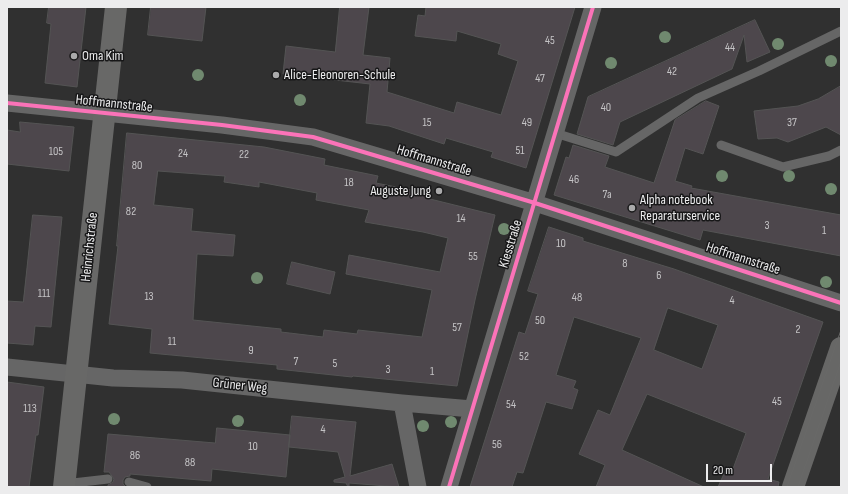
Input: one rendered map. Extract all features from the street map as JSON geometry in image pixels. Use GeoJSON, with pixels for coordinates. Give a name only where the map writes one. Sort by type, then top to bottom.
{"type":"FeatureCollection","features":[{"type":"Feature","properties":{"kind":"main road","name":"Heinrichstraße"},"geometry":{"type":"LineString","coordinates":[[64,486],[116,7]]}},
{"type":"Feature","properties":{"kind":"main road"},"geometry":{"type":"LineString","coordinates":[[793,487],[840,355]]}},
{"type":"Feature","properties":{"kind":"street","name":"Kiesstraße"},"geometry":{"type":"LineString","coordinates":[[449,487],[593,7]]}},
{"type":"Feature","properties":{"kind":"street","name":"Hoffmannstraße"},"geometry":{"type":"LineString","coordinates":[[7,103],[222,125],[313,137],[535,203],[841,302]]}},
{"type":"Feature","properties":{"kind":"street","name":"Grüner Weg"},"geometry":{"type":"LineString","coordinates":[[7,367],[113,378],[182,380],[402,403],[472,408]]}},
{"type":"Feature","properties":{"kind":"street"},"geometry":{"type":"LineString","coordinates":[[402,403],[418,487]]}},
{"type":"Feature","properties":{"kind":"lane"},"geometry":{"type":"LineString","coordinates":[[555,133],[616,152],[698,98],[759,72],[841,31]]}},
{"type":"Feature","properties":{"kind":"lane"},"geometry":{"type":"LineString","coordinates":[[720,145],[783,167],[829,156],[841,150]]}},
{"type":"Feature","properties":{"kind":"lane"},"geometry":{"type":"LineString","coordinates":[[64,486],[108,478]]}},
{"type":"Feature","properties":{"kind":"lane"},"geometry":{"type":"LineString","coordinates":[[129,482],[147,487]]}},
{"type":"Feature","properties":{"kind":"building"},"geometry":{"type":"Polygon","coordinates":[[[49,7],[86,7],[77,87],[45,83],[51,24],[47,23],[49,7]]]}},
{"type":"Feature","properties":{"kind":"building"},"geometry":{"type":"Polygon","coordinates":[[[151,7],[206,7],[202,41],[148,35],[151,7]]]}},
{"type":"Feature","properties":{"kind":"building"},"geometry":{"type":"Polygon","coordinates":[[[340,7],[369,7],[363,55],[390,58],[387,92],[454,113],[457,102],[501,115],[518,61],[498,54],[501,44],[457,31],[456,41],[415,36],[418,15],[425,16],[426,7],[575,7],[526,168],[491,157],[493,152],[446,138],[444,144],[389,126],[366,123],[370,84],[283,74],[286,46],[335,52],[340,7]]]}},
{"type":"Feature","properties":{"kind":"building"},"geometry":{"type":"Polygon","coordinates":[[[755,20],[770,52],[747,62],[744,35],[732,69],[620,122],[613,145],[577,134],[588,97],[755,20]]]}},
{"type":"Feature","properties":{"kind":"building"},"geometry":{"type":"Polygon","coordinates":[[[841,86],[841,135],[826,127],[788,142],[777,138],[758,139],[754,111],[798,106],[818,99],[841,86]]]}},
{"type":"Feature","properties":{"kind":"building"},"geometry":{"type":"Polygon","coordinates":[[[706,101],[719,106],[703,154],[685,148],[675,181],[692,186],[691,188],[841,215],[841,256],[703,230],[700,240],[554,195],[566,157],[569,158],[573,145],[609,156],[605,167],[654,183],[675,120],[706,101]]]}},
{"type":"Feature","properties":{"kind":"building"},"geometry":{"type":"Polygon","coordinates":[[[20,122],[74,127],[69,171],[7,164],[7,130],[20,132],[20,122]]]}},
{"type":"Feature","properties":{"kind":"building"},"geometry":{"type":"Polygon","coordinates":[[[127,133],[264,147],[325,159],[324,165],[378,176],[376,183],[431,194],[430,199],[495,215],[457,386],[277,369],[277,365],[150,353],[152,329],[109,324],[127,133]],[[158,171],[154,205],[193,209],[191,231],[235,235],[233,256],[197,254],[193,320],[281,329],[281,332],[323,337],[324,330],[357,334],[358,330],[422,337],[432,290],[346,274],[349,255],[440,272],[448,238],[365,222],[369,210],[316,200],[317,193],[259,182],[259,187],[224,182],[225,176],[158,171]]]}},
{"type":"Feature","properties":{"kind":"building"},"geometry":{"type":"Polygon","coordinates":[[[33,215],[62,217],[51,327],[35,326],[33,345],[7,343],[7,301],[23,302],[33,215]]]}},
{"type":"Feature","properties":{"kind":"building"},"geometry":{"type":"Polygon","coordinates":[[[549,227],[583,238],[583,241],[674,269],[823,322],[768,479],[779,482],[778,487],[718,487],[727,467],[733,469],[746,433],[647,394],[622,450],[704,487],[596,487],[605,465],[579,454],[598,410],[610,415],[641,338],[574,317],[556,375],[576,381],[573,388],[578,390],[572,409],[546,402],[523,473],[517,472],[512,487],[470,487],[519,332],[525,334],[538,294],[528,291],[549,227]],[[668,308],[654,350],[702,369],[718,325],[668,308]]]}},
{"type":"Feature","properties":{"kind":"building"},"geometry":{"type":"Polygon","coordinates":[[[292,262],[335,272],[330,294],[287,284],[292,262]]]}},
{"type":"Feature","properties":{"kind":"building"},"geometry":{"type":"Polygon","coordinates":[[[7,382],[44,387],[29,487],[7,487],[7,382]]]}},
{"type":"Feature","properties":{"kind":"building"},"geometry":{"type":"Polygon","coordinates":[[[292,416],[356,422],[350,476],[392,464],[399,487],[349,483],[348,487],[346,483],[334,482],[334,480],[345,477],[338,452],[289,447],[292,416]]]}},
{"type":"Feature","properties":{"kind":"building"},"geometry":{"type":"Polygon","coordinates":[[[217,428],[290,435],[286,477],[212,469],[211,481],[130,474],[130,476],[125,477],[123,480],[123,484],[126,487],[108,487],[114,479],[109,472],[104,472],[108,434],[215,443],[217,428]]]}},
{"type":"Feature","properties":{"kind":"tram line"},"geometry":{"type":"LineString","coordinates":[[787,487],[841,330]]}},
{"type":"Feature","properties":{"kind":"tram line"},"geometry":{"type":"LineString","coordinates":[[798,487],[841,361]]}},
{"type":"Feature","properties":{"kind":"cycle path"},"geometry":{"type":"LineString","coordinates":[[449,487],[593,7]]}},
{"type":"Feature","properties":{"kind":"cycle path"},"geometry":{"type":"LineString","coordinates":[[7,103],[222,125],[313,137],[535,203],[841,303]]}},
{"type":"Feature","properties":{"kind":"place","name":"Oma Kim"},"geometry":{"type":"Point","coordinates":[74,56]}},
{"type":"Feature","properties":{"kind":"place","name":"Alice-Eleonoren-Schule"},"geometry":{"type":"Point","coordinates":[276,75]}},
{"type":"Feature","properties":{"kind":"place","name":"Auguste Jung"},"geometry":{"type":"Point","coordinates":[439,191]}},
{"type":"Feature","properties":{"kind":"place","name":"Alpha notebook Reparaturservice"},"geometry":{"type":"Point","coordinates":[632,208]}}]}
